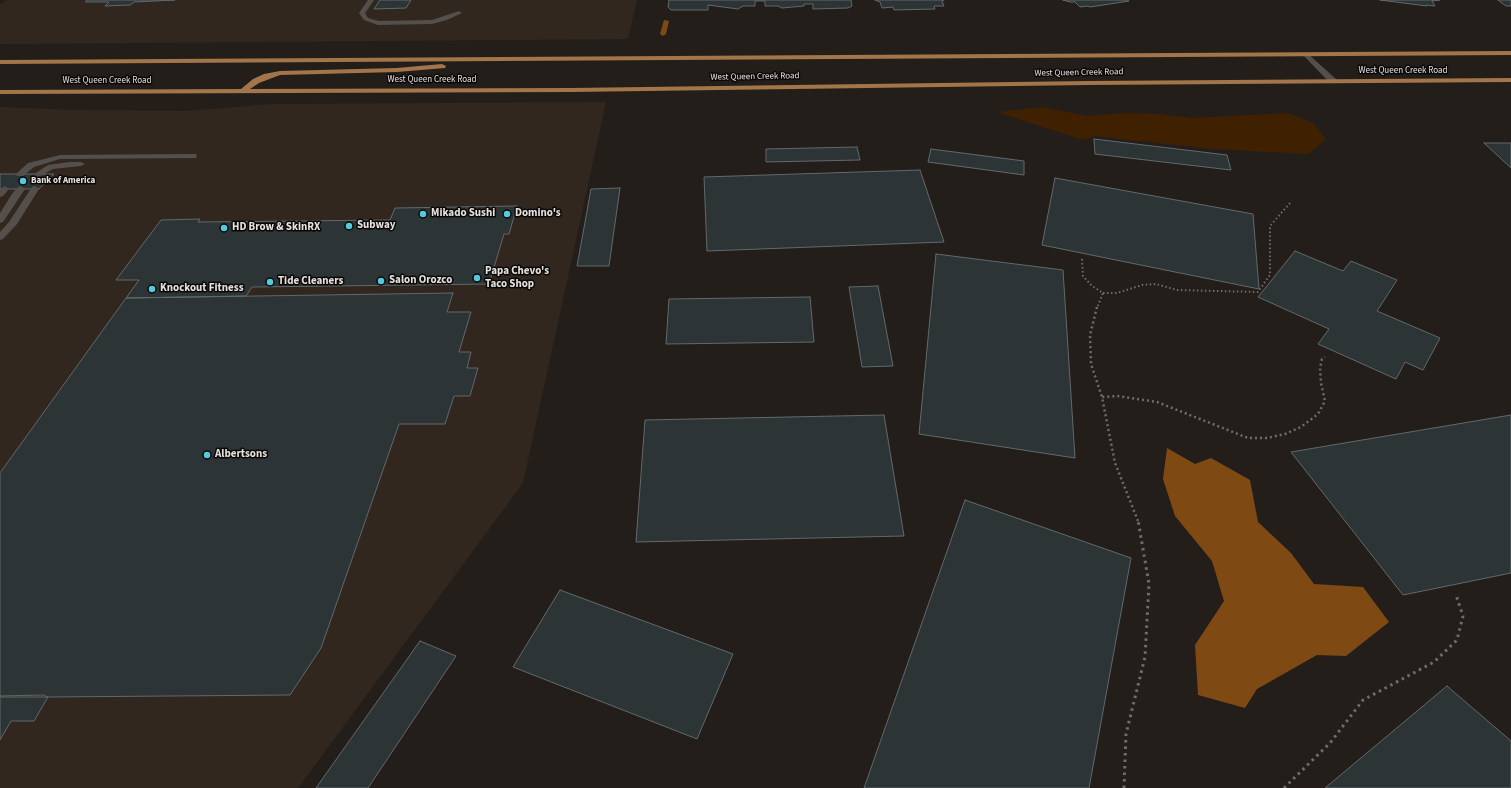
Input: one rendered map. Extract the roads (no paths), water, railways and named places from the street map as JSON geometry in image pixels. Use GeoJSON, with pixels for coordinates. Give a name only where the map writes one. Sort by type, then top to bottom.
{"type":"FeatureCollection","features":[{"type":"Feature","properties":{"kind":"main road","name":"West Queen Creek Road"},"geometry":{"type":"LineString","coordinates":[[0,62],[1511,53]]}},
{"type":"Feature","properties":{"kind":"main road"},"geometry":{"type":"LineString","coordinates":[[243,91],[261,78],[280,73],[397,70],[517,59]]}},
{"type":"Feature","properties":{"kind":"main road","name":"West Queen Creek Road"},"geometry":{"type":"LineString","coordinates":[[0,92],[572,90],[1511,80]]}},
{"type":"Feature","properties":{"kind":"lane"},"geometry":{"type":"LineString","coordinates":[[371,0],[362,13],[366,19],[378,24],[432,22],[445,19],[459,13]]}},
{"type":"Feature","properties":{"kind":"lane"},"geometry":{"type":"LineString","coordinates":[[1305,54],[1333,81]]}},
{"type":"Feature","properties":{"kind":"lane"},"geometry":{"type":"LineString","coordinates":[[20,174],[31,165],[60,157],[191,159],[69,164],[44,170],[38,174]]}},
{"type":"Feature","properties":{"kind":"lane"},"geometry":{"type":"LineString","coordinates":[[50,174],[69,164]]}},
{"type":"Feature","properties":{"kind":"lane"},"geometry":{"type":"LineString","coordinates":[[0,220],[21,189]]}},
{"type":"Feature","properties":{"kind":"lane"},"geometry":{"type":"LineString","coordinates":[[0,237],[12,224],[35,189]]}},
{"type":"Feature","properties":{"kind":"waterway"},"geometry":{"type":"LineString","coordinates":[[663,34],[666,21]]}},
{"type":"Feature","properties":{"kind":"place","name":"Bank of America"},"geometry":{"type":"Point","coordinates":[23,181]}},
{"type":"Feature","properties":{"kind":"place","name":"Mikado Sushi"},"geometry":{"type":"Point","coordinates":[423,214]}},
{"type":"Feature","properties":{"kind":"place","name":"Domino's"},"geometry":{"type":"Point","coordinates":[507,214]}},
{"type":"Feature","properties":{"kind":"place","name":"Subway"},"geometry":{"type":"Point","coordinates":[349,226]}},
{"type":"Feature","properties":{"kind":"place","name":"HD Brow & SkinRX"},"geometry":{"type":"Point","coordinates":[224,228]}},
{"type":"Feature","properties":{"kind":"place","name":"Papa Chevo's Taco Shop"},"geometry":{"type":"Point","coordinates":[477,278]}},
{"type":"Feature","properties":{"kind":"place","name":"Salon Orozco"},"geometry":{"type":"Point","coordinates":[381,281]}},
{"type":"Feature","properties":{"kind":"place","name":"Tide Cleaners"},"geometry":{"type":"Point","coordinates":[270,282]}},
{"type":"Feature","properties":{"kind":"place","name":"Knockout Fitness"},"geometry":{"type":"Point","coordinates":[152,289]}},
{"type":"Feature","properties":{"kind":"place","name":"Albertsons"},"geometry":{"type":"Point","coordinates":[207,455]}}]}
